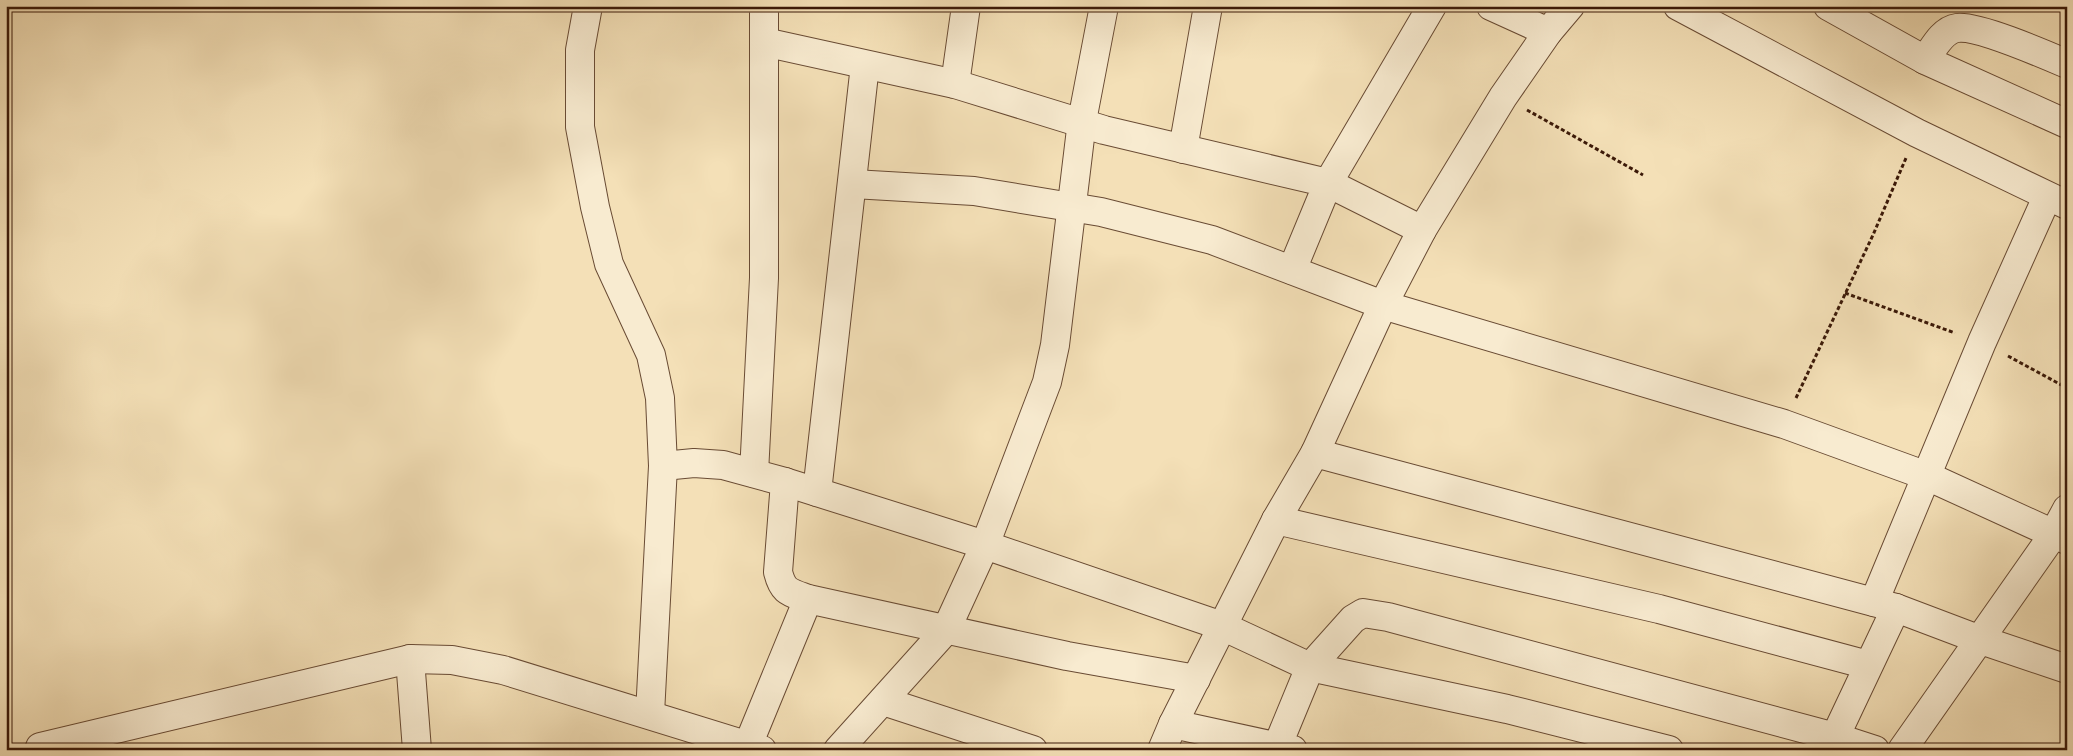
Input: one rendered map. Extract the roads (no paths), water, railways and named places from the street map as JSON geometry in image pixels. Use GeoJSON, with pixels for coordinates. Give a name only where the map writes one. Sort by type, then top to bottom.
{"type":"FeatureCollection","features":[{"type":"Feature","properties":{"kind":"street"},"geometry":{"type":"LineString","coordinates":[[588,6],[580,50],[580,128],[594,207],[609,264],[651,355],[660,398],[663,466],[650,714]]}},
{"type":"Feature","properties":{"kind":"street"},"geometry":{"type":"LineString","coordinates":[[754,473],[764,269],[764,6]]}},
{"type":"Feature","properties":{"kind":"street"},"geometry":{"type":"LineString","coordinates":[[955,84],[966,6]]}},
{"type":"Feature","properties":{"kind":"street"},"geometry":{"type":"LineString","coordinates":[[838,750],[946,630],[985,545],[1047,382],[1055,345],[1082,122],[1104,6]]}},
{"type":"Feature","properties":{"kind":"street"},"geometry":{"type":"LineString","coordinates":[[1183,149],[1208,6]]}},
{"type":"Feature","properties":{"kind":"street"},"geometry":{"type":"LineString","coordinates":[[1292,270],[1328,183],[1432,6]]}},
{"type":"Feature","properties":{"kind":"street"},"geometry":{"type":"LineString","coordinates":[[1491,6],[1548,32]]}},
{"type":"Feature","properties":{"kind":"street"},"geometry":{"type":"LineString","coordinates":[[1162,750],[1173,724],[1276,520],[1315,453],[1383,305],[1422,230],[1503,97],[1548,32],[1570,6]]}},
{"type":"Feature","properties":{"kind":"street"},"geometry":{"type":"LineString","coordinates":[[1678,6],[1917,133],[2057,201],[1982,342],[1927,476],[1868,664],[1835,737]]}},
{"type":"Feature","properties":{"kind":"street"},"geometry":{"type":"LineString","coordinates":[[1828,6],[1925,60],[2067,124]]}},
{"type":"Feature","properties":{"kind":"street"},"geometry":{"type":"LineString","coordinates":[[1925,60],[1944,34],[1956,28],[1984,33],[2067,64]]}},
{"type":"Feature","properties":{"kind":"street"},"geometry":{"type":"LineString","coordinates":[[764,42],[865,66],[955,84],[1104,130],[1328,183],[1422,230]]}},
{"type":"Feature","properties":{"kind":"street"},"geometry":{"type":"LineString","coordinates":[[818,492],[865,66]]}},
{"type":"Feature","properties":{"kind":"street"},"geometry":{"type":"LineString","coordinates":[[853,184],[974,192],[1072,207],[1101,212],[1212,240],[1383,305],[1784,424],[1927,476],[2060,538]]}},
{"type":"Feature","properties":{"kind":"street"},"geometry":{"type":"LineString","coordinates":[[1315,453],[1885,605],[2067,669]]}},
{"type":"Feature","properties":{"kind":"street"},"geometry":{"type":"LineString","coordinates":[[663,466],[694,463],[722,465],[818,492],[985,545],[1222,626],[1310,668],[1507,709],[1669,750]]}},
{"type":"Feature","properties":{"kind":"street"},"geometry":{"type":"LineString","coordinates":[[785,482],[778,572],[781,584],[788,592],[808,599],[1066,656],[1196,679]]}},
{"type":"Feature","properties":{"kind":"street"},"geometry":{"type":"LineString","coordinates":[[1902,750],[1978,639],[2060,538],[2067,509]]}},
{"type":"Feature","properties":{"kind":"street"},"geometry":{"type":"LineString","coordinates":[[1276,520],[1658,610],[1868,664]]}},
{"type":"Feature","properties":{"kind":"street"},"geometry":{"type":"LineString","coordinates":[[40,746],[410,659],[452,660],[503,670],[755,748],[808,599]]}},
{"type":"Feature","properties":{"kind":"street"},"geometry":{"type":"LineString","coordinates":[[1173,724],[1285,748],[1310,668],[1353,620],[1363,613],[1376,614],[1835,737],[1875,750]]}},
{"type":"Feature","properties":{"kind":"street"},"geometry":{"type":"LineString","coordinates":[[410,659],[417,750]]}},
{"type":"Feature","properties":{"kind":"street"},"geometry":{"type":"LineString","coordinates":[[883,701],[1033,750]]}}]}
